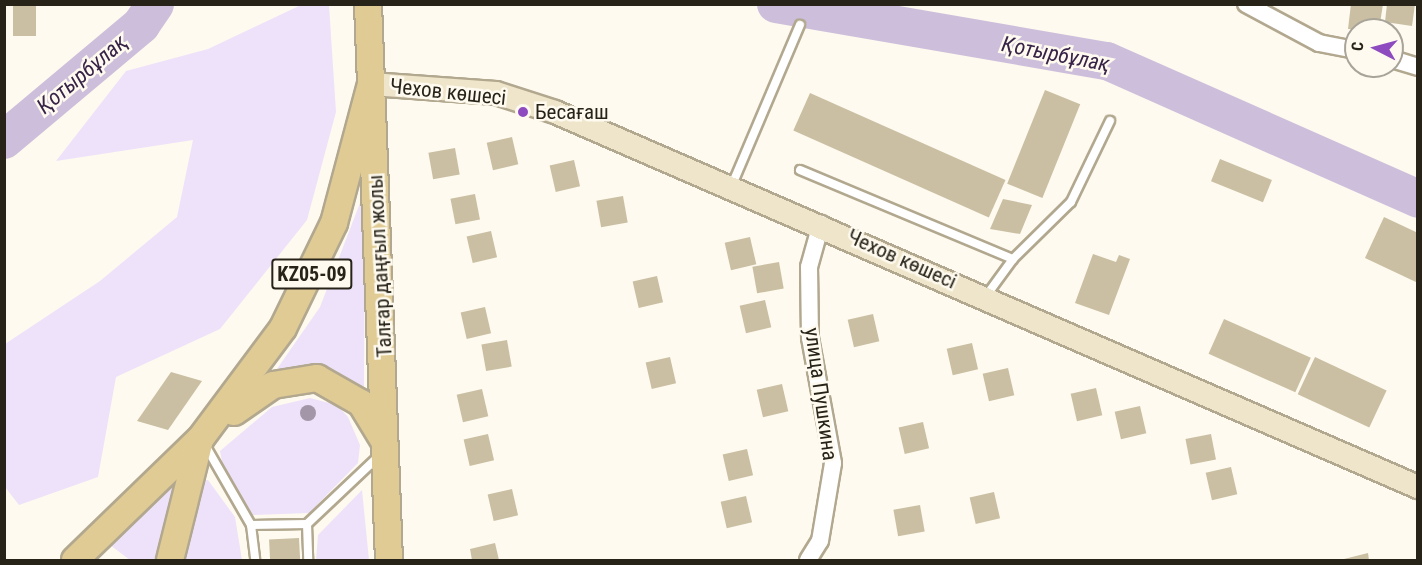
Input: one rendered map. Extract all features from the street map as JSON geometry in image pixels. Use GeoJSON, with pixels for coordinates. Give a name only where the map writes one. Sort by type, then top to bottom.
{"type":"FeatureCollection","features":[{"type":"Feature","properties":{"kind":"main road","name":"Талғар даңғыл жолы"},"geometry":{"type":"LineString","coordinates":[[368,7],[387,448],[389,561]]}},
{"type":"Feature","properties":{"kind":"main road","name":"Талғар даңғыл жолы"},"geometry":{"type":"LineString","coordinates":[[201,438],[259,365],[309,281],[346,184],[371,84]]}},
{"type":"Feature","properties":{"kind":"main road","name":"Чехов көшесі"},"geometry":{"type":"LineString","coordinates":[[371,84],[496,93],[732,185],[1418,487]]}},
{"type":"Feature","properties":{"kind":"main road","name":"Талғар даңғыл жолы"},"geometry":{"type":"LineString","coordinates":[[201,438],[255,395],[303,377],[350,394],[372,417],[387,448]]}},
{"type":"Feature","properties":{"kind":"main road"},"geometry":{"type":"LineString","coordinates":[[75,561],[201,438]]}},
{"type":"Feature","properties":{"kind":"main road","name":"KZ05-09"},"geometry":{"type":"LineString","coordinates":[[170,561],[184,489],[201,438]]}},
{"type":"Feature","properties":{"kind":"street"},"geometry":{"type":"LineString","coordinates":[[1246,4],[1319,43],[1344,48]]}},
{"type":"Feature","properties":{"kind":"street","name":"улица Пушкина"},"geometry":{"type":"LineString","coordinates":[[808,561],[825,519],[833,464],[810,338],[809,267],[821,224]]}},
{"type":"Feature","properties":{"kind":"lane"},"geometry":{"type":"LineString","coordinates":[[732,185],[800,25]]}},
{"type":"Feature","properties":{"kind":"lane"},"geometry":{"type":"LineString","coordinates":[[986,296],[1013,259],[1071,202],[1110,121]]}},
{"type":"Feature","properties":{"kind":"lane"},"geometry":{"type":"LineString","coordinates":[[800,170],[1013,259]]}},
{"type":"Feature","properties":{"kind":"lane"},"geometry":{"type":"LineString","coordinates":[[201,438],[251,525],[255,561]]}},
{"type":"Feature","properties":{"kind":"lane"},"geometry":{"type":"LineString","coordinates":[[251,525],[307,524],[387,448]]}},
{"type":"Feature","properties":{"kind":"lane"},"geometry":{"type":"LineString","coordinates":[[307,524],[308,561]]}},
{"type":"Feature","properties":{"kind":"shaded area"},"geometry":{"type":"Polygon","coordinates":[[[301,5],[329,5],[336,112],[307,220],[220,329],[116,377],[98,477],[19,505],[5,487],[5,344],[100,281],[177,217],[193,140],[56,161],[126,71],[208,49],[301,5]]]}},
{"type":"Feature","properties":{"kind":"shaded area"},"geometry":{"type":"Polygon","coordinates":[[[365,190],[364,388],[324,369],[270,379],[320,307],[365,190]]]}},
{"type":"Feature","properties":{"kind":"shaded area"},"geometry":{"type":"Polygon","coordinates":[[[310,398],[337,405],[348,417],[360,445],[358,463],[309,513],[253,515],[223,467],[220,451],[272,407],[310,398]]]}},
{"type":"Feature","properties":{"kind":"shaded area"},"geometry":{"type":"Polygon","coordinates":[[[186,467],[161,560],[130,560],[110,545],[186,467]]]}},
{"type":"Feature","properties":{"kind":"shaded area"},"geometry":{"type":"Polygon","coordinates":[[[208,480],[235,517],[242,560],[181,560],[201,481],[208,480]]]}},
{"type":"Feature","properties":{"kind":"shaded area"},"geometry":{"type":"Polygon","coordinates":[[[362,490],[369,560],[316,560],[318,535],[362,490]]]}},
{"type":"Feature","properties":{"kind":"building"},"geometry":{"type":"Polygon","coordinates":[[[1351,4],[1383,4],[1381,18],[1349,18],[1351,4]]]}},
{"type":"Feature","properties":{"kind":"building"},"geometry":{"type":"Polygon","coordinates":[[[1387,4],[1415,4],[1412,26],[1404,25],[1404,18],[1385,18],[1387,4]]]}},
{"type":"Feature","properties":{"kind":"building"},"geometry":{"type":"Polygon","coordinates":[[[13,5],[36,5],[36,36],[13,36],[13,5]]]}},
{"type":"Feature","properties":{"kind":"building"},"geometry":{"type":"Polygon","coordinates":[[[1045,90],[1080,104],[1042,198],[1007,184],[1045,90]]]}},
{"type":"Feature","properties":{"kind":"building"},"geometry":{"type":"Polygon","coordinates":[[[810,93],[1005,180],[989,217],[793,130],[810,93]]]}},
{"type":"Feature","properties":{"kind":"building"},"geometry":{"type":"Polygon","coordinates":[[[512,137],[518,164],[493,170],[487,143],[512,137]]]}},
{"type":"Feature","properties":{"kind":"building"},"geometry":{"type":"Polygon","coordinates":[[[455,148],[460,175],[433,179],[428,153],[455,148]]]}},
{"type":"Feature","properties":{"kind":"building"},"geometry":{"type":"Polygon","coordinates":[[[1220,159],[1272,180],[1263,202],[1211,181],[1220,159]]]}},
{"type":"Feature","properties":{"kind":"building"},"geometry":{"type":"Polygon","coordinates":[[[574,160],[580,186],[556,192],[550,166],[574,160]]]}},
{"type":"Feature","properties":{"kind":"building"},"geometry":{"type":"Polygon","coordinates":[[[475,194],[480,220],[455,224],[450,199],[475,194]]]}},
{"type":"Feature","properties":{"kind":"building"},"geometry":{"type":"Polygon","coordinates":[[[623,196],[628,223],[601,227],[596,201],[623,196]]]}},
{"type":"Feature","properties":{"kind":"building"},"geometry":{"type":"Polygon","coordinates":[[[1003,199],[1032,205],[1020,234],[990,229],[1003,199]]]}},
{"type":"Feature","properties":{"kind":"building"},"geometry":{"type":"Polygon","coordinates":[[[1384,217],[1418,233],[1418,283],[1365,258],[1384,217]]]}},
{"type":"Feature","properties":{"kind":"building"},"geometry":{"type":"Polygon","coordinates":[[[491,231],[497,257],[473,263],[467,237],[491,231]]]}},
{"type":"Feature","properties":{"kind":"building"},"geometry":{"type":"Polygon","coordinates":[[[750,237],[756,264],[731,270],[725,243],[750,237]]]}},
{"type":"Feature","properties":{"kind":"building"},"geometry":{"type":"Polygon","coordinates":[[[1093,254],[1116,262],[1119,255],[1130,259],[1109,315],[1075,303],[1093,254]]]}},
{"type":"Feature","properties":{"kind":"building"},"geometry":{"type":"Polygon","coordinates":[[[779,262],[784,289],[757,293],[752,267],[779,262]]]}},
{"type":"Feature","properties":{"kind":"building"},"geometry":{"type":"Polygon","coordinates":[[[657,276],[663,302],[639,308],[633,282],[657,276]]]}},
{"type":"Feature","properties":{"kind":"building"},"geometry":{"type":"Polygon","coordinates":[[[765,300],[771,327],[746,333],[740,306],[765,300]]]}},
{"type":"Feature","properties":{"kind":"building"},"geometry":{"type":"Polygon","coordinates":[[[485,307],[491,333],[467,339],[461,313],[485,307]]]}},
{"type":"Feature","properties":{"kind":"building"},"geometry":{"type":"Polygon","coordinates":[[[873,314],[879,341],[854,347],[848,320],[873,314]]]}},
{"type":"Feature","properties":{"kind":"building"},"geometry":{"type":"Polygon","coordinates":[[[1224,319],[1311,358],[1295,392],[1209,354],[1224,319]]]}},
{"type":"Feature","properties":{"kind":"building"},"geometry":{"type":"Polygon","coordinates":[[[507,340],[512,367],[486,371],[481,345],[507,340]]]}},
{"type":"Feature","properties":{"kind":"building"},"geometry":{"type":"Polygon","coordinates":[[[972,343],[978,369],[953,375],[947,349],[972,343]]]}},
{"type":"Feature","properties":{"kind":"building"},"geometry":{"type":"Polygon","coordinates":[[[670,357],[676,383],[652,389],[646,363],[670,357]]]}},
{"type":"Feature","properties":{"kind":"building"},"geometry":{"type":"Polygon","coordinates":[[[1315,357],[1387,390],[1369,428],[1298,394],[1315,357]]]}},
{"type":"Feature","properties":{"kind":"building"},"geometry":{"type":"Polygon","coordinates":[[[1008,368],[1014,395],[989,401],[983,374],[1008,368]]]}},
{"type":"Feature","properties":{"kind":"building"},"geometry":{"type":"Polygon","coordinates":[[[171,372],[202,381],[168,430],[137,421],[171,372]]]}},
{"type":"Feature","properties":{"kind":"building"},"geometry":{"type":"Polygon","coordinates":[[[782,384],[788,411],[763,417],[757,390],[782,384]]]}},
{"type":"Feature","properties":{"kind":"building"},"geometry":{"type":"Polygon","coordinates":[[[1096,388],[1102,415],[1077,421],[1071,394],[1096,388]]]}},
{"type":"Feature","properties":{"kind":"building"},"geometry":{"type":"Polygon","coordinates":[[[482,389],[488,416],[463,422],[457,395],[482,389]]]}},
{"type":"Feature","properties":{"kind":"building"},"geometry":{"type":"Polygon","coordinates":[[[1140,406],[1146,433],[1121,439],[1115,412],[1140,406]]]}},
{"type":"Feature","properties":{"kind":"building"},"geometry":{"type":"Polygon","coordinates":[[[923,422],[929,448],[905,454],[899,428],[923,422]]]}},
{"type":"Feature","properties":{"kind":"building"},"geometry":{"type":"Polygon","coordinates":[[[488,434],[494,460],[470,466],[464,440],[488,434]]]}},
{"type":"Feature","properties":{"kind":"building"},"geometry":{"type":"Polygon","coordinates":[[[1211,434],[1216,460],[1190,464],[1185,439],[1211,434]]]}},
{"type":"Feature","properties":{"kind":"building"},"geometry":{"type":"Polygon","coordinates":[[[747,449],[753,475],[729,481],[723,455],[747,449]]]}},
{"type":"Feature","properties":{"kind":"building"},"geometry":{"type":"Polygon","coordinates":[[[1231,467],[1237,494],[1212,500],[1206,473],[1231,467]]]}},
{"type":"Feature","properties":{"kind":"building"},"geometry":{"type":"Polygon","coordinates":[[[512,489],[518,515],[494,521],[488,495],[512,489]]]}},
{"type":"Feature","properties":{"kind":"building"},"geometry":{"type":"Polygon","coordinates":[[[994,492],[1000,518],[976,524],[970,498],[994,492]]]}},
{"type":"Feature","properties":{"kind":"building"},"geometry":{"type":"Polygon","coordinates":[[[746,496],[752,522],[727,528],[721,502],[746,496]]]}},
{"type":"Feature","properties":{"kind":"building"},"geometry":{"type":"Polygon","coordinates":[[[920,505],[925,532],[898,536],[893,510],[920,505]]]}},
{"type":"Feature","properties":{"kind":"building"},"geometry":{"type":"Polygon","coordinates":[[[299,538],[300,560],[270,560],[269,540],[299,538]]]}},
{"type":"Feature","properties":{"kind":"building"},"geometry":{"type":"Polygon","coordinates":[[[495,543],[499,560],[472,560],[470,549],[495,543]]]}},
{"type":"Feature","properties":{"kind":"building"},"geometry":{"type":"Polygon","coordinates":[[[1368,553],[1369,560],[1340,560],[1368,553]]]}},
{"type":"Feature","properties":{"kind":"waterway","name":"Қотырбұлақ"},"geometry":{"type":"LineString","coordinates":[[4,140],[141,25],[155,4]]}},
{"type":"Feature","properties":{"kind":"waterway","name":"Қотырбұлақ"},"geometry":{"type":"LineString","coordinates":[[776,4],[1107,61],[1418,199]]}},
{"type":"Feature","properties":{"kind":"place","name":"Бесағаш"},"geometry":{"type":"Point","coordinates":[523,112]}}]}
